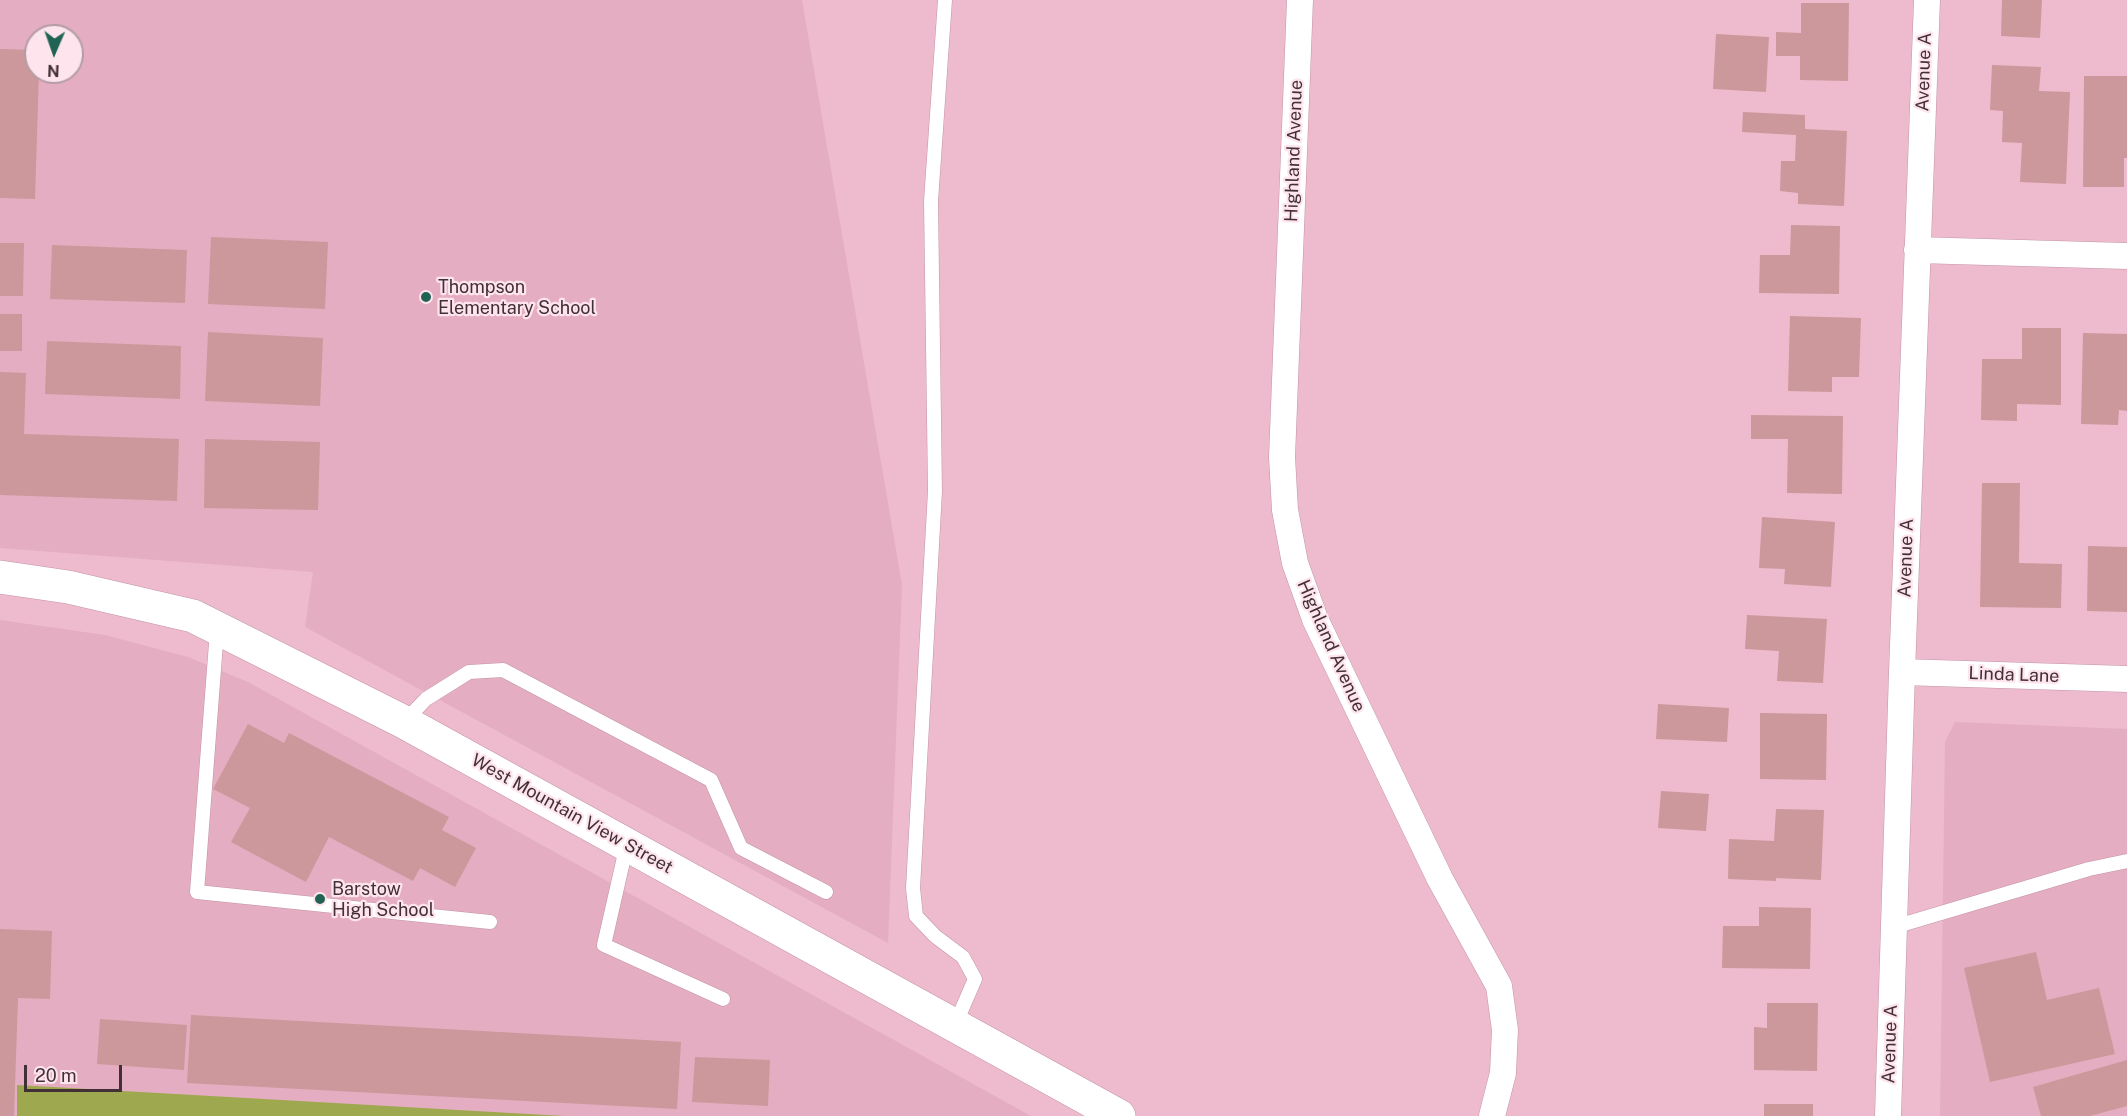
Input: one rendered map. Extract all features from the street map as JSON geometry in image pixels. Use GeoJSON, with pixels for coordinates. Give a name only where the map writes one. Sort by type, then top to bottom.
{"type":"FeatureCollection","features":[{"type":"Feature","properties":{"kind":"street","name":"Highland Avenue"},"geometry":{"type":"LineString","coordinates":[[1300,0],[1282,457],[1285,510],[1295,563],[1315,619],[1440,879],[1499,986],[1505,1030],[1503,1073],[1492,1116]]}},
{"type":"Feature","properties":{"kind":"street","name":"Avenue A"},"geometry":{"type":"LineString","coordinates":[[1888,1116],[1927,0]]}},
{"type":"Feature","properties":{"kind":"street"},"geometry":{"type":"LineString","coordinates":[[1917,250],[2127,256]]}},
{"type":"Feature","properties":{"kind":"street","name":"West Mountain View Street"},"geometry":{"type":"LineString","coordinates":[[0,577],[68,587],[194,616],[404,722],[1119,1116]]}},
{"type":"Feature","properties":{"kind":"street","name":"Linda Lane"},"geometry":{"type":"LineString","coordinates":[[1902,672],[2127,679]]}},
{"type":"Feature","properties":{"kind":"lane"},"geometry":{"type":"LineString","coordinates":[[945,0],[931,201],[935,491],[914,888],[916,916],[935,936],[963,957],[975,980],[955,1025]]}},
{"type":"Feature","properties":{"kind":"lane"},"geometry":{"type":"LineString","coordinates":[[217,628],[197,892],[490,922]]}},
{"type":"Feature","properties":{"kind":"lane"},"geometry":{"type":"LineString","coordinates":[[404,722],[426,699],[470,672],[503,670],[711,780],[741,848],[826,892]]}},
{"type":"Feature","properties":{"kind":"lane"},"geometry":{"type":"LineString","coordinates":[[627,844],[604,945],[723,999]]}},
{"type":"Feature","properties":{"kind":"lane"},"geometry":{"type":"LineString","coordinates":[[1894,927],[2089,869],[2127,861]]}},
{"type":"Feature","properties":{"kind":"shaded area","name":"Thompson Elementary School"},"geometry":{"type":"Polygon","coordinates":[[[0,0],[802,0],[902,585],[888,943],[305,627],[313,572],[0,548],[0,0]]]}},
{"type":"Feature","properties":{"kind":"shaded area","name":"Barstow High School"},"geometry":{"type":"Polygon","coordinates":[[[0,620],[105,635],[188,657],[248,682],[1031,1116],[0,1116],[0,620]]]}},
{"type":"Feature","properties":{"kind":"shaded area"},"geometry":{"type":"Polygon","coordinates":[[[1955,722],[2127,729],[2127,1116],[1940,1116],[1945,742],[1955,722]]]}},
{"type":"Feature","properties":{"kind":"green space"},"geometry":{"type":"Polygon","coordinates":[[[17,1085],[564,1116],[17,1116],[17,1085]]]}},
{"type":"Feature","properties":{"kind":"building"},"geometry":{"type":"Polygon","coordinates":[[[2002,0],[2042,0],[2040,38],[2001,36],[2002,0]]]}},
{"type":"Feature","properties":{"kind":"building"},"geometry":{"type":"Polygon","coordinates":[[[1801,3],[1849,3],[1848,81],[1800,80],[1800,56],[1776,56],[1776,32],[1801,33],[1801,3]]]}},
{"type":"Feature","properties":{"kind":"building"},"geometry":{"type":"Polygon","coordinates":[[[1716,34],[1769,37],[1766,92],[1713,89],[1716,34]]]}},
{"type":"Feature","properties":{"kind":"building"},"geometry":{"type":"Polygon","coordinates":[[[0,49],[24,50],[24,84],[39,84],[35,199],[0,198],[0,49]]]}},
{"type":"Feature","properties":{"kind":"building"},"geometry":{"type":"Polygon","coordinates":[[[1992,65],[2041,67],[2039,91],[2070,92],[2066,184],[2020,182],[2022,143],[2002,142],[2003,111],[1990,110],[1992,65]]]}},
{"type":"Feature","properties":{"kind":"building"},"geometry":{"type":"Polygon","coordinates":[[[2084,76],[2127,76],[2127,158],[2124,158],[2124,187],[2083,187],[2084,76]]]}},
{"type":"Feature","properties":{"kind":"building"},"geometry":{"type":"Polygon","coordinates":[[[1743,112],[1805,115],[1805,129],[1847,131],[1844,206],[1798,204],[1798,193],[1780,191],[1781,161],[1795,161],[1796,135],[1742,132],[1743,112]]]}},
{"type":"Feature","properties":{"kind":"building"},"geometry":{"type":"Polygon","coordinates":[[[1791,225],[1840,226],[1839,294],[1759,293],[1760,255],[1790,255],[1791,225]]]}},
{"type":"Feature","properties":{"kind":"building"},"geometry":{"type":"Polygon","coordinates":[[[211,237],[328,242],[325,309],[208,304],[211,237]]]}},
{"type":"Feature","properties":{"kind":"building"},"geometry":{"type":"Polygon","coordinates":[[[0,243],[24,243],[23,296],[0,296],[0,243]]]}},
{"type":"Feature","properties":{"kind":"building"},"geometry":{"type":"Polygon","coordinates":[[[52,245],[187,250],[185,303],[50,299],[52,245]]]}},
{"type":"Feature","properties":{"kind":"building"},"geometry":{"type":"Polygon","coordinates":[[[0,314],[22,314],[22,351],[0,351],[0,314]]]}},
{"type":"Feature","properties":{"kind":"building"},"geometry":{"type":"Polygon","coordinates":[[[1790,316],[1861,318],[1859,377],[1832,377],[1832,392],[1788,391],[1790,316]]]}},
{"type":"Feature","properties":{"kind":"building"},"geometry":{"type":"Polygon","coordinates":[[[2022,328],[2061,328],[2061,405],[2017,404],[2017,421],[1981,420],[1982,359],[2022,359],[2022,328]]]}},
{"type":"Feature","properties":{"kind":"building"},"geometry":{"type":"Polygon","coordinates":[[[208,332],[323,338],[320,406],[205,401],[208,332]]]}},
{"type":"Feature","properties":{"kind":"building"},"geometry":{"type":"Polygon","coordinates":[[[2083,333],[2127,334],[2127,411],[2119,410],[2118,425],[2081,424],[2083,333]]]}},
{"type":"Feature","properties":{"kind":"building"},"geometry":{"type":"Polygon","coordinates":[[[47,341],[181,346],[180,399],[45,394],[47,341]]]}},
{"type":"Feature","properties":{"kind":"building"},"geometry":{"type":"Polygon","coordinates":[[[0,372],[26,373],[24,434],[179,439],[177,501],[0,495],[0,372]]]}},
{"type":"Feature","properties":{"kind":"building"},"geometry":{"type":"Polygon","coordinates":[[[1751,415],[1843,416],[1842,494],[1787,493],[1788,439],[1751,439],[1751,415]]]}},
{"type":"Feature","properties":{"kind":"building"},"geometry":{"type":"Polygon","coordinates":[[[205,439],[320,442],[318,510],[204,508],[205,439]]]}},
{"type":"Feature","properties":{"kind":"building"},"geometry":{"type":"Polygon","coordinates":[[[1982,483],[2020,483],[2019,563],[2062,564],[2061,608],[1980,607],[1982,483]]]}},
{"type":"Feature","properties":{"kind":"building"},"geometry":{"type":"Polygon","coordinates":[[[1762,517],[1835,522],[1831,587],[1784,584],[1785,569],[1759,568],[1762,517]]]}},
{"type":"Feature","properties":{"kind":"building"},"geometry":{"type":"Polygon","coordinates":[[[2088,546],[2127,547],[2127,612],[2087,611],[2088,546]]]}},
{"type":"Feature","properties":{"kind":"building"},"geometry":{"type":"Polygon","coordinates":[[[1747,615],[1827,619],[1823,683],[1777,681],[1779,651],[1745,649],[1747,615]]]}},
{"type":"Feature","properties":{"kind":"building"},"geometry":{"type":"Polygon","coordinates":[[[1658,704],[1729,708],[1727,742],[1656,739],[1658,704]]]}},
{"type":"Feature","properties":{"kind":"building"},"geometry":{"type":"Polygon","coordinates":[[[1760,713],[1827,714],[1826,780],[1760,779],[1760,713]]]}},
{"type":"Feature","properties":{"kind":"building"},"geometry":{"type":"Polygon","coordinates":[[[248,724],[284,743],[289,733],[449,817],[442,830],[476,848],[455,887],[420,868],[413,881],[329,837],[306,882],[231,842],[250,808],[213,789],[248,724]]]}},
{"type":"Feature","properties":{"kind":"building"},"geometry":{"type":"Polygon","coordinates":[[[1661,791],[1709,794],[1706,831],[1658,828],[1661,791]]]}},
{"type":"Feature","properties":{"kind":"building"},"geometry":{"type":"Polygon","coordinates":[[[1776,809],[1824,810],[1821,880],[1728,879],[1729,839],[1774,841],[1776,809]]]}},
{"type":"Feature","properties":{"kind":"building"},"geometry":{"type":"Polygon","coordinates":[[[1759,907],[1811,908],[1810,969],[1722,968],[1723,926],[1759,926],[1759,907]]]}},
{"type":"Feature","properties":{"kind":"building"},"geometry":{"type":"Polygon","coordinates":[[[0,929],[52,931],[50,999],[18,998],[14,1116],[0,1116],[0,929]]]}},
{"type":"Feature","properties":{"kind":"building"},"geometry":{"type":"Polygon","coordinates":[[[2036,952],[2047,1000],[2099,988],[2115,1054],[1990,1082],[1964,968],[2036,952]]]}},
{"type":"Feature","properties":{"kind":"building"},"geometry":{"type":"Polygon","coordinates":[[[1767,1003],[1818,1003],[1817,1071],[1754,1070],[1754,1027],[1767,1028],[1767,1003]]]}},
{"type":"Feature","properties":{"kind":"building"},"geometry":{"type":"Polygon","coordinates":[[[191,1015],[681,1042],[677,1109],[187,1083],[191,1015]]]}},
{"type":"Feature","properties":{"kind":"building"},"geometry":{"type":"Polygon","coordinates":[[[100,1019],[187,1025],[184,1070],[97,1064],[100,1019]]]}},
{"type":"Feature","properties":{"kind":"building"},"geometry":{"type":"Polygon","coordinates":[[[695,1057],[770,1060],[768,1106],[692,1102],[695,1057]]]}},
{"type":"Feature","properties":{"kind":"building"},"geometry":{"type":"Polygon","coordinates":[[[2127,1060],[2127,1106],[2090,1116],[2041,1116],[2033,1087],[2127,1060]]]}},
{"type":"Feature","properties":{"kind":"building"},"geometry":{"type":"Polygon","coordinates":[[[1764,1104],[1813,1104],[1813,1116],[1764,1116],[1764,1104]]]}},
{"type":"Feature","properties":{"kind":"place","name":"Thompson Elementary School"},"geometry":{"type":"Point","coordinates":[426,297]}},
{"type":"Feature","properties":{"kind":"place","name":"Barstow High School"},"geometry":{"type":"Point","coordinates":[320,899]}}]}
